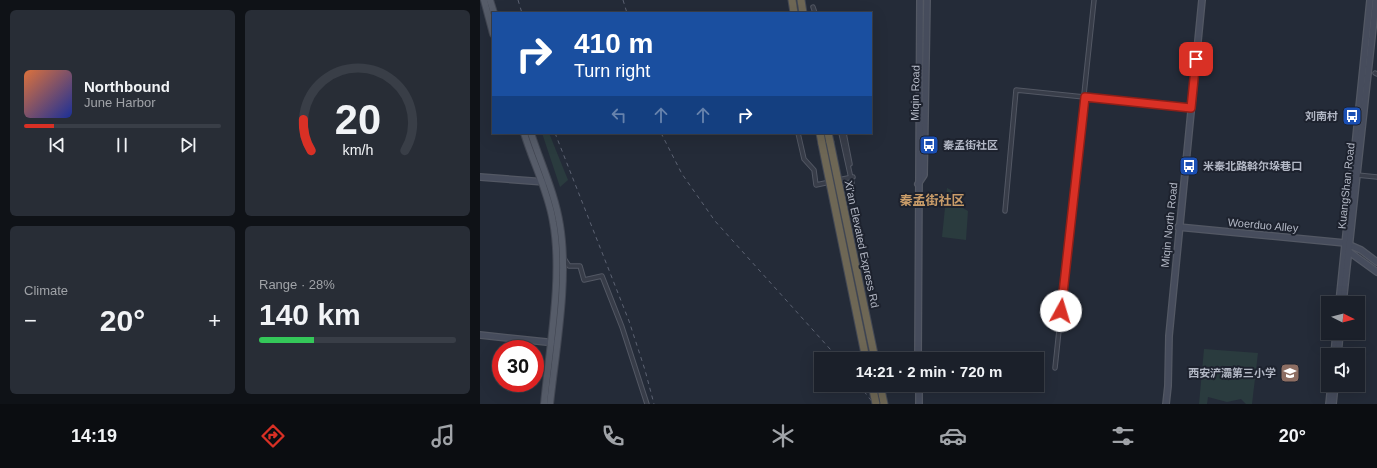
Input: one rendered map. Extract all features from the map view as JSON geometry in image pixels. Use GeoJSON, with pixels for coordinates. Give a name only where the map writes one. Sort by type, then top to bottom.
{"type":"FeatureCollection","features":[{"type":"Feature","properties":{"kind":"highway"},"geometry":{"type":"LineString","coordinates":[[792,0],[794,12]]}},
{"type":"Feature","properties":{"kind":"highway"},"geometry":{"type":"LineString","coordinates":[[801,0],[803,12]]}},
{"type":"Feature","properties":{"kind":"highway","name":"Xi'an Elevated Express Rd"},"geometry":{"type":"LineString","coordinates":[[820,134],[865,352]]}},
{"type":"Feature","properties":{"kind":"highway","name":"Xi'an Elevated Express Rd"},"geometry":{"type":"LineString","coordinates":[[828,134],[874,352]]}},
{"type":"Feature","properties":{"kind":"highway"},"geometry":{"type":"LineString","coordinates":[[873,392],[876,404]]}},
{"type":"Feature","properties":{"kind":"highway"},"geometry":{"type":"LineString","coordinates":[[881,392],[884,404]]}},
{"type":"Feature","properties":{"kind":"main road"},"geometry":{"type":"LineString","coordinates":[[481,0],[492,31]]}},
{"type":"Feature","properties":{"kind":"main road"},"geometry":{"type":"LineString","coordinates":[[484,0],[492,31]]}},
{"type":"Feature","properties":{"kind":"main road"},"geometry":{"type":"LineString","coordinates":[[490,0],[494,12]]}},
{"type":"Feature","properties":{"kind":"main road"},"geometry":{"type":"LineString","coordinates":[[495,0],[498,12]]}},
{"type":"Feature","properties":{"kind":"main road"},"geometry":{"type":"LineString","coordinates":[[524,134],[546,182],[556,239],[557,275],[550,404]]}},
{"type":"Feature","properties":{"kind":"main road"},"geometry":{"type":"LineString","coordinates":[[531,134],[560,224],[563,257],[544,404]]}},
{"type":"Feature","properties":{"kind":"street","name":"Miqin Road"},"geometry":{"type":"LineString","coordinates":[[920,0],[922,148]]}},
{"type":"Feature","properties":{"kind":"street","name":"Miqin Road"},"geometry":{"type":"LineString","coordinates":[[918,352],[918,184],[922,148],[927,0]]}},
{"type":"Feature","properties":{"kind":"street"},"geometry":{"type":"LineString","coordinates":[[1055,368],[1085,97],[1094,0]]}},
{"type":"Feature","properties":{"kind":"street","name":"Miqin North Road"},"geometry":{"type":"LineString","coordinates":[[1166,404],[1168,386],[1168,336],[1202,0]]}},
{"type":"Feature","properties":{"kind":"street","name":"KuangShan Road"},"geometry":{"type":"LineString","coordinates":[[1347,244],[1370,0]]}},
{"type":"Feature","properties":{"kind":"street","name":"KuangShan Road"},"geometry":{"type":"LineString","coordinates":[[1340,296],[1357,175],[1376,0]]}},
{"type":"Feature","properties":{"kind":"street"},"geometry":{"type":"LineString","coordinates":[[813,6],[815,12]]}},
{"type":"Feature","properties":{"kind":"street"},"geometry":{"type":"LineString","coordinates":[[1005,211],[1016,90],[1191,108]]}},
{"type":"Feature","properties":{"kind":"street"},"geometry":{"type":"LineString","coordinates":[[798,134],[804,158],[814,170],[816,185],[851,177]]}},
{"type":"Feature","properties":{"kind":"street"},"geometry":{"type":"LineString","coordinates":[[842,134],[853,183]]}},
{"type":"Feature","properties":{"kind":"street"},"geometry":{"type":"LineString","coordinates":[[1357,175],[1377,177]]}},
{"type":"Feature","properties":{"kind":"street"},"geometry":{"type":"LineString","coordinates":[[480,177],[546,182]]}},
{"type":"Feature","properties":{"kind":"street","name":"Woerduo Alley"},"geometry":{"type":"LineString","coordinates":[[1178,227],[1347,244]]}},
{"type":"Feature","properties":{"kind":"street"},"geometry":{"type":"LineString","coordinates":[[1345,296],[1349,253],[1347,244]]}},
{"type":"Feature","properties":{"kind":"street"},"geometry":{"type":"LineString","coordinates":[[1347,244],[1377,262]]}},
{"type":"Feature","properties":{"kind":"street"},"geometry":{"type":"LineString","coordinates":[[1349,253],[1377,272]]}},
{"type":"Feature","properties":{"kind":"street"},"geometry":{"type":"LineString","coordinates":[[563,257],[570,266],[580,266],[584,280],[602,276],[622,327],[647,404]]}},
{"type":"Feature","properties":{"kind":"street"},"geometry":{"type":"LineString","coordinates":[[480,335],[553,343]]}},
{"type":"Feature","properties":{"kind":"street"},"geometry":{"type":"LineString","coordinates":[[919,392],[919,404]]}},
{"type":"Feature","properties":{"kind":"street"},"geometry":{"type":"LineString","coordinates":[[1329,404],[1330,392]]}},
{"type":"Feature","properties":{"kind":"street"},"geometry":{"type":"LineString","coordinates":[[1333,404],[1334,392]]}},
{"type":"Feature","properties":{"kind":"shaded area"},"geometry":{"type":"Polygon","coordinates":[[[542,134],[549,134],[568,180],[560,187],[542,134]]]}},
{"type":"Feature","properties":{"kind":"shaded area"},"geometry":{"type":"Polygon","coordinates":[[[947,188],[953,191],[958,203],[968,211],[966,240],[942,237],[947,188]]]}},
{"type":"Feature","properties":{"kind":"shaded area"},"geometry":{"type":"Polygon","coordinates":[[[1204,349],[1258,353],[1252,404],[1246,404],[1241,399],[1227,402],[1208,397],[1207,404],[1199,404],[1204,349]]]}},
{"type":"Feature","properties":{"kind":"railway"},"geometry":{"type":"LineString","coordinates":[[518,0],[522,12]]}},
{"type":"Feature","properties":{"kind":"railway"},"geometry":{"type":"LineString","coordinates":[[623,0],[627,12]]}},
{"type":"Feature","properties":{"kind":"railway"},"geometry":{"type":"LineString","coordinates":[[555,134],[629,321],[654,404]]}},
{"type":"Feature","properties":{"kind":"railway"},"geometry":{"type":"LineString","coordinates":[[662,134],[682,174],[715,221],[833,352]]}},
{"type":"Feature","properties":{"kind":"railway"},"geometry":{"type":"LineString","coordinates":[[865,392],[874,404]]}},
{"type":"Feature","properties":{"kind":"place","name":"刘南村"},"geometry":{"type":"Point","coordinates":[1352,116]}},
{"type":"Feature","properties":{"kind":"place","name":"秦孟街社区"},"geometry":{"type":"Point","coordinates":[929,145]}},
{"type":"Feature","properties":{"kind":"place","name":"米秦北路斡尔垛巷口"},"geometry":{"type":"Point","coordinates":[1189,166]}},
{"type":"Feature","properties":{"kind":"place","name":"西安浐灞第三小学"},"geometry":{"type":"Point","coordinates":[1290,373]}},
{"type":"Feature","properties":{"kind":"district","name":"秦孟街社区"},"geometry":{"type":"Point","coordinates":[932,200]}},
{"type":"Feature","properties":{"kind":"route"},"geometry":{"type":"LineString","coordinates":[[1061,311],[1085,97],[1191,108],[1196,59]]}}]}
